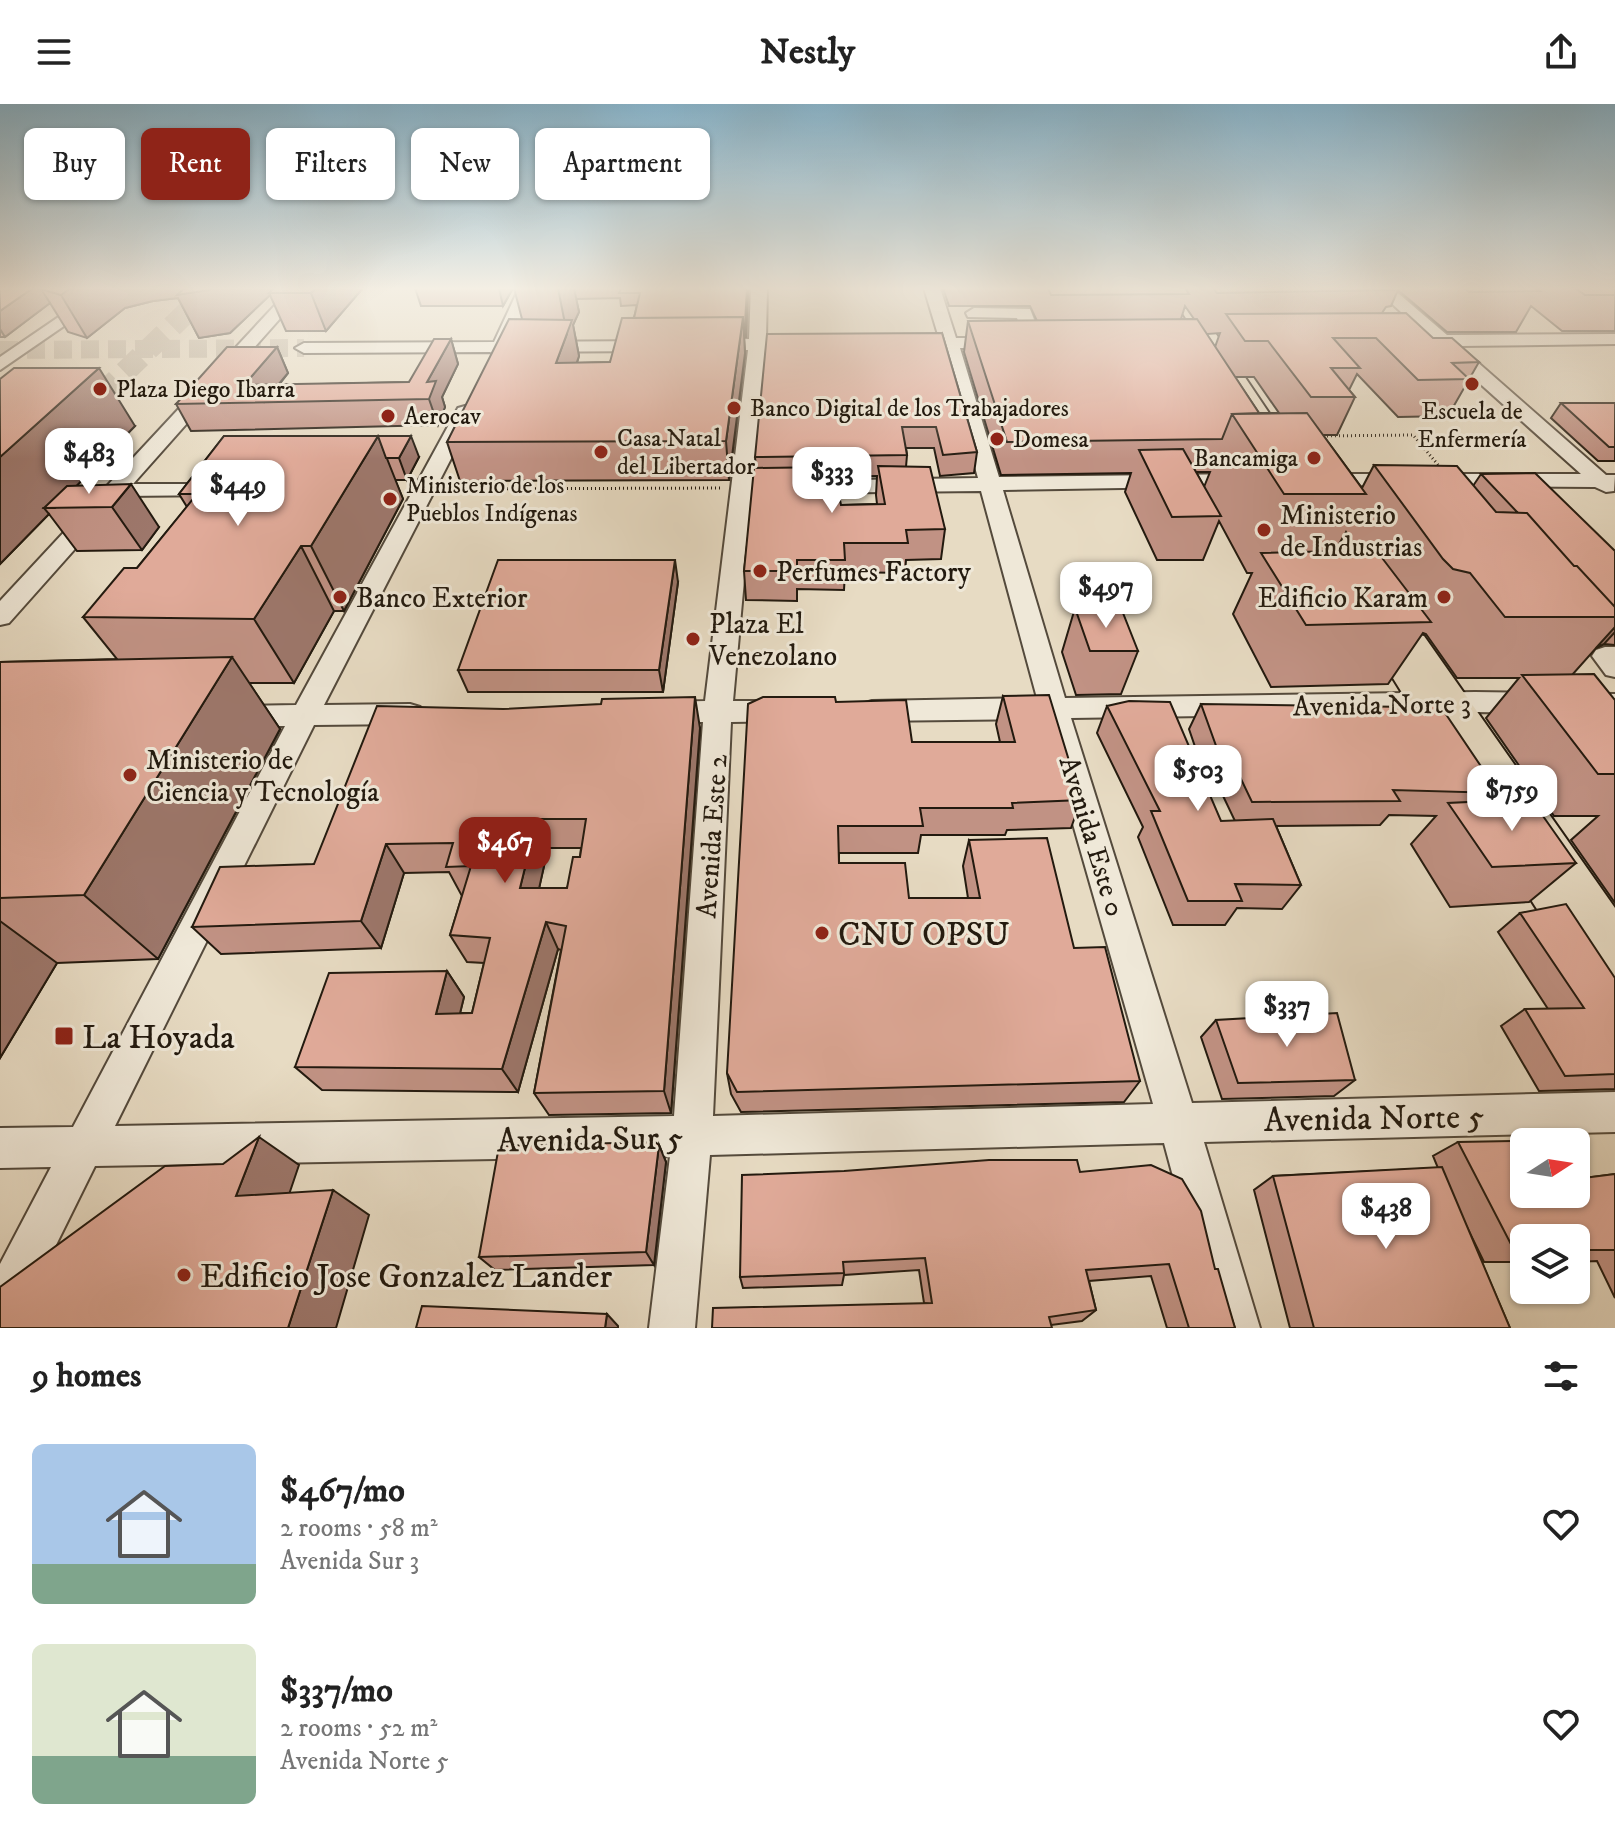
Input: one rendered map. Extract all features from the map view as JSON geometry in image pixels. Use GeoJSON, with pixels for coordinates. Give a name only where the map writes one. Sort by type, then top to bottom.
{"type":"FeatureCollection","features":[{"type":"Feature","properties":{"kind":"main road"},"geometry":{"type":"LineString","coordinates":[[1208,345],[1283,470],[1438,702],[1615,993]]}},
{"type":"Feature","properties":{"kind":"main road"},"geometry":{"type":"LineString","coordinates":[[1438,702],[1615,943]]}},
{"type":"Feature","properties":{"kind":"street"},"geometry":{"type":"LineString","coordinates":[[0,365],[29,345]]}},
{"type":"Feature","properties":{"kind":"street"},"geometry":{"type":"LineString","coordinates":[[0,617],[246,345]]}},
{"type":"Feature","properties":{"kind":"street","name":"Avenida Este 2"},"geometry":{"type":"LineString","coordinates":[[672,1328],[692,1136],[718,711],[758,487],[757,345]]}},
{"type":"Feature","properties":{"kind":"street","name":"Avenida Este 0"},"geometry":{"type":"LineString","coordinates":[[950,345],[1054,710],[1180,1121],[1237,1328]]}},
{"type":"Feature","properties":{"kind":"street"},"geometry":{"type":"LineString","coordinates":[[1451,345],[1610,486]]}},
{"type":"Feature","properties":{"kind":"street"},"geometry":{"type":"LineString","coordinates":[[304,348],[666,346]]}},
{"type":"Feature","properties":{"kind":"street"},"geometry":{"type":"LineString","coordinates":[[0,1310],[305,715],[500,347]]}},
{"type":"Feature","properties":{"kind":"street"},"geometry":{"type":"LineString","coordinates":[[758,487],[991,483],[1283,470],[1451,481],[1610,486]]}},
{"type":"Feature","properties":{"kind":"street"},"geometry":{"type":"LineString","coordinates":[[394,489],[425,489]]}},
{"type":"Feature","properties":{"kind":"street"},"geometry":{"type":"LineString","coordinates":[[115,490],[239,490]]}},
{"type":"Feature","properties":{"kind":"street"},"geometry":{"type":"LineString","coordinates":[[1615,656],[1605,656],[1615,668]]}},
{"type":"Feature","properties":{"kind":"street","name":"Avenida Norte 3"},"geometry":{"type":"LineString","coordinates":[[846,711],[1438,702],[1615,704]]}},
{"type":"Feature","properties":{"kind":"street"},"geometry":{"type":"LineString","coordinates":[[639,712],[814,711]]}},
{"type":"Feature","properties":{"kind":"street"},"geometry":{"type":"LineString","coordinates":[[210,717],[432,714]]}},
{"type":"Feature","properties":{"kind":"street","name":"Avenida Norte 5"},"geometry":{"type":"LineString","coordinates":[[1180,1121],[1615,1112]]}},
{"type":"Feature","properties":{"kind":"street","name":"Avenida Sur 5"},"geometry":{"type":"LineString","coordinates":[[0,1148],[692,1136],[1180,1121]]}},
{"type":"Feature","properties":{"kind":"path"},"geometry":{"type":"LineString","coordinates":[[1319,436],[1413,435],[1451,481]]}},
{"type":"Feature","properties":{"kind":"path"},"geometry":{"type":"LineString","coordinates":[[425,489],[758,487]]}},
{"type":"Feature","properties":{"kind":"building"},"geometry":{"type":"Polygon","coordinates":[[[430,345],[448,345],[427,382],[436,381],[429,399],[176,404],[227,347],[277,347],[244,385],[409,382],[430,345]]]}},
{"type":"Feature","properties":{"kind":"building"},"geometry":{"type":"Polygon","coordinates":[[[496,345],[563,345],[556,363],[610,362],[615,345],[739,345],[726,441],[447,442],[496,345]]]}},
{"type":"Feature","properties":{"kind":"building"},"geometry":{"type":"Polygon","coordinates":[[[766,345],[946,345],[977,452],[943,455],[936,427],[902,427],[907,455],[755,457],[766,345]]]}},
{"type":"Feature","properties":{"kind":"building"},"geometry":{"type":"Polygon","coordinates":[[[976,345],[1214,345],[1259,413],[1232,414],[1222,439],[1007,442],[976,345]]]}},
{"type":"Feature","properties":{"kind":"building"},"geometry":{"type":"Polygon","coordinates":[[[1271,345],[1339,345],[1360,368],[1331,368],[1355,397],[1311,397],[1271,345]]]}},
{"type":"Feature","properties":{"kind":"building"},"geometry":{"type":"Polygon","coordinates":[[[1383,345],[1460,345],[1479,362],[1452,363],[1469,379],[1418,380],[1383,345]]]}},
{"type":"Feature","properties":{"kind":"building"},"geometry":{"type":"Polygon","coordinates":[[[14,368],[99,368],[0,457],[0,379],[14,368]]]}},
{"type":"Feature","properties":{"kind":"building"},"geometry":{"type":"Polygon","coordinates":[[[1561,403],[1615,403],[1615,447],[1609,447],[1561,403]]]}},
{"type":"Feature","properties":{"kind":"building"},"geometry":{"type":"Polygon","coordinates":[[[1307,413],[1366,494],[1284,494],[1232,414],[1307,413]]]}},
{"type":"Feature","properties":{"kind":"building"},"geometry":{"type":"Polygon","coordinates":[[[224,436],[378,436],[311,546],[301,546],[254,619],[83,617],[124,568],[137,568],[197,494],[179,494],[224,436]]]}},
{"type":"Feature","properties":{"kind":"building"},"geometry":{"type":"Polygon","coordinates":[[[378,436],[411,436],[399,458],[386,458],[378,436]]]}},
{"type":"Feature","properties":{"kind":"building"},"geometry":{"type":"Polygon","coordinates":[[[1183,449],[1221,516],[1172,517],[1139,450],[1183,449]]]}},
{"type":"Feature","properties":{"kind":"building"},"geometry":{"type":"Polygon","coordinates":[[[1374,465],[1457,466],[1496,512],[1527,513],[1615,607],[1615,617],[1505,617],[1470,573],[1453,569],[1443,559],[1374,465]]]}},
{"type":"Feature","properties":{"kind":"building"},"geometry":{"type":"Polygon","coordinates":[[[878,466],[930,467],[945,529],[906,530],[908,543],[844,543],[845,560],[797,560],[797,571],[744,571],[754,468],[831,467],[831,500],[840,500],[841,505],[885,504],[878,466]]]}},
{"type":"Feature","properties":{"kind":"building"},"geometry":{"type":"Polygon","coordinates":[[[1535,473],[1615,551],[1615,607],[1527,513],[1518,513],[1481,474],[1535,473]]]}},
{"type":"Feature","properties":{"kind":"building"},"geometry":{"type":"Polygon","coordinates":[[[131,484],[112,507],[44,508],[67,486],[131,484]]]}},
{"type":"Feature","properties":{"kind":"building"},"geometry":{"type":"Polygon","coordinates":[[[1376,550],[1431,622],[1306,625],[1261,553],[1376,550]]]}},
{"type":"Feature","properties":{"kind":"building"},"geometry":{"type":"Polygon","coordinates":[[[498,560],[675,560],[659,670],[458,670],[498,560]]]}},
{"type":"Feature","properties":{"kind":"building"},"geometry":{"type":"Polygon","coordinates":[[[1075,608],[1121,608],[1138,651],[1090,651],[1075,608]]]}},
{"type":"Feature","properties":{"kind":"building"},"geometry":{"type":"Polygon","coordinates":[[[232,657],[84,895],[0,898],[0,662],[232,657]]]}},
{"type":"Feature","properties":{"kind":"building"},"geometry":{"type":"Polygon","coordinates":[[[1594,674],[1615,700],[1615,774],[1598,774],[1522,675],[1594,674]]]}},
{"type":"Feature","properties":{"kind":"building"},"geometry":{"type":"Polygon","coordinates":[[[1049,695],[1081,800],[1012,803],[1013,808],[920,808],[923,826],[838,826],[839,863],[905,863],[909,898],[980,898],[969,840],[1047,838],[1074,948],[1105,947],[1140,1081],[737,1092],[727,1073],[748,704],[763,697],[835,697],[836,702],[906,700],[912,742],[1015,742],[1003,696],[1049,695]]]}},
{"type":"Feature","properties":{"kind":"building"},"geometry":{"type":"Polygon","coordinates":[[[695,697],[664,1091],[534,1093],[566,926],[546,922],[502,1069],[295,1067],[329,973],[447,971],[436,1014],[472,1013],[490,938],[450,935],[471,866],[446,867],[453,843],[386,844],[361,921],[192,927],[220,867],[314,864],[377,706],[503,709],[601,704],[602,699],[695,697]],[[537,819],[520,888],[567,888],[573,857],[580,857],[586,819],[537,819]]]}},
{"type":"Feature","properties":{"kind":"building"},"geometry":{"type":"Polygon","coordinates":[[[1129,701],[1170,702],[1221,821],[1273,819],[1301,885],[1235,884],[1242,901],[1188,901],[1151,811],[1160,811],[1107,706],[1129,701]]]}},
{"type":"Feature","properties":{"kind":"building"},"geometry":{"type":"Polygon","coordinates":[[[1201,704],[1411,707],[1439,704],[1499,793],[1393,790],[1400,801],[1252,802],[1229,754],[1219,754],[1201,704]]]}},
{"type":"Feature","properties":{"kind":"building"},"geometry":{"type":"Polygon","coordinates":[[[1531,799],[1576,863],[1492,867],[1448,803],[1531,799]]]}},
{"type":"Feature","properties":{"kind":"building"},"geometry":{"type":"Polygon","coordinates":[[[1566,904],[1615,978],[1615,1074],[1565,1076],[1525,1009],[1584,1008],[1520,913],[1566,904]]]}},
{"type":"Feature","properties":{"kind":"building"},"geometry":{"type":"Polygon","coordinates":[[[1337,1013],[1355,1080],[1238,1083],[1216,1020],[1337,1013]]]}},
{"type":"Feature","properties":{"kind":"building"},"geometry":{"type":"Polygon","coordinates":[[[259,1137],[236,1196],[333,1190],[288,1328],[0,1328],[0,1287],[165,1166],[223,1164],[259,1137]]]}},
{"type":"Feature","properties":{"kind":"building"},"geometry":{"type":"Polygon","coordinates":[[[1510,1141],[1510,1208],[1590,1208],[1590,1177],[1615,1174],[1615,1250],[1590,1250],[1590,1224],[1510,1224],[1510,1242],[1458,1142],[1510,1141]]]}},
{"type":"Feature","properties":{"kind":"building"},"geometry":{"type":"Polygon","coordinates":[[[655,1142],[659,1145],[646,1252],[479,1257],[499,1146],[655,1142]]]}},
{"type":"Feature","properties":{"kind":"building"},"geometry":{"type":"Polygon","coordinates":[[[989,1160],[1077,1160],[1080,1172],[1151,1165],[1182,1179],[1201,1211],[1215,1269],[1218,1269],[1235,1328],[1189,1328],[1169,1264],[1086,1270],[1096,1310],[1049,1317],[1052,1328],[712,1328],[713,1308],[932,1303],[925,1258],[843,1262],[844,1273],[740,1277],[742,1175],[989,1160]]]}},
{"type":"Feature","properties":{"kind":"building"},"geometry":{"type":"Polygon","coordinates":[[[1442,1167],[1510,1328],[1314,1328],[1273,1176],[1442,1167]]]}},
{"type":"Feature","properties":{"kind":"building"},"geometry":{"type":"Polygon","coordinates":[[[422,1306],[607,1314],[605,1328],[416,1328],[422,1306]]]}},
{"type":"Feature","properties":{"kind":"tunnel"},"geometry":{"type":"LineString","coordinates":[[77,418],[153,345]]}},
{"type":"Feature","properties":{"kind":"tunnel"},"geometry":{"type":"LineString","coordinates":[[0,350],[304,348]]}},
{"type":"Feature","properties":{"kind":"place","name":"Escuela de Enfermería"},"geometry":{"type":"Point","coordinates":[1472,384]}},
{"type":"Feature","properties":{"kind":"place","name":"Plaza Diego Ibarra"},"geometry":{"type":"Point","coordinates":[100,389]}},
{"type":"Feature","properties":{"kind":"place","name":"Banco Digital de los Trabajadores"},"geometry":{"type":"Point","coordinates":[734,408]}},
{"type":"Feature","properties":{"kind":"place","name":"Aerocav"},"geometry":{"type":"Point","coordinates":[388,416]}},
{"type":"Feature","properties":{"kind":"place","name":"Domesa"},"geometry":{"type":"Point","coordinates":[997,439]}},
{"type":"Feature","properties":{"kind":"place","name":"Casa Natal del Libertador"},"geometry":{"type":"Point","coordinates":[601,452]}},
{"type":"Feature","properties":{"kind":"place","name":"Bancamiga"},"geometry":{"type":"Point","coordinates":[1314,458]}},
{"type":"Feature","properties":{"kind":"place","name":"Ministerio de los Pueblos Indígenas"},"geometry":{"type":"Point","coordinates":[390,499]}},
{"type":"Feature","properties":{"kind":"place","name":"Ministerio de Industrias"},"geometry":{"type":"Point","coordinates":[1264,530]}},
{"type":"Feature","properties":{"kind":"place","name":"Perfumes Factory"},"geometry":{"type":"Point","coordinates":[760,571]}},
{"type":"Feature","properties":{"kind":"place","name":"Banco Exterior"},"geometry":{"type":"Point","coordinates":[340,597]}},
{"type":"Feature","properties":{"kind":"place","name":"Edificio Karam"},"geometry":{"type":"Point","coordinates":[1444,597]}},
{"type":"Feature","properties":{"kind":"place","name":"Plaza El Venezolano"},"geometry":{"type":"Point","coordinates":[693,639]}},
{"type":"Feature","properties":{"kind":"place","name":"Ministerio de Ciencia y Tecnología"},"geometry":{"type":"Point","coordinates":[130,775]}},
{"type":"Feature","properties":{"kind":"place","name":"CNU OPSU"},"geometry":{"type":"Point","coordinates":[822,933]}},
{"type":"Feature","properties":{"kind":"place","name":"La Hoyada"},"geometry":{"type":"Point","coordinates":[64,1036]}},
{"type":"Feature","properties":{"kind":"place","name":"Edificio Jose Gonzalez Lander"},"geometry":{"type":"Point","coordinates":[184,1275]}}]}
